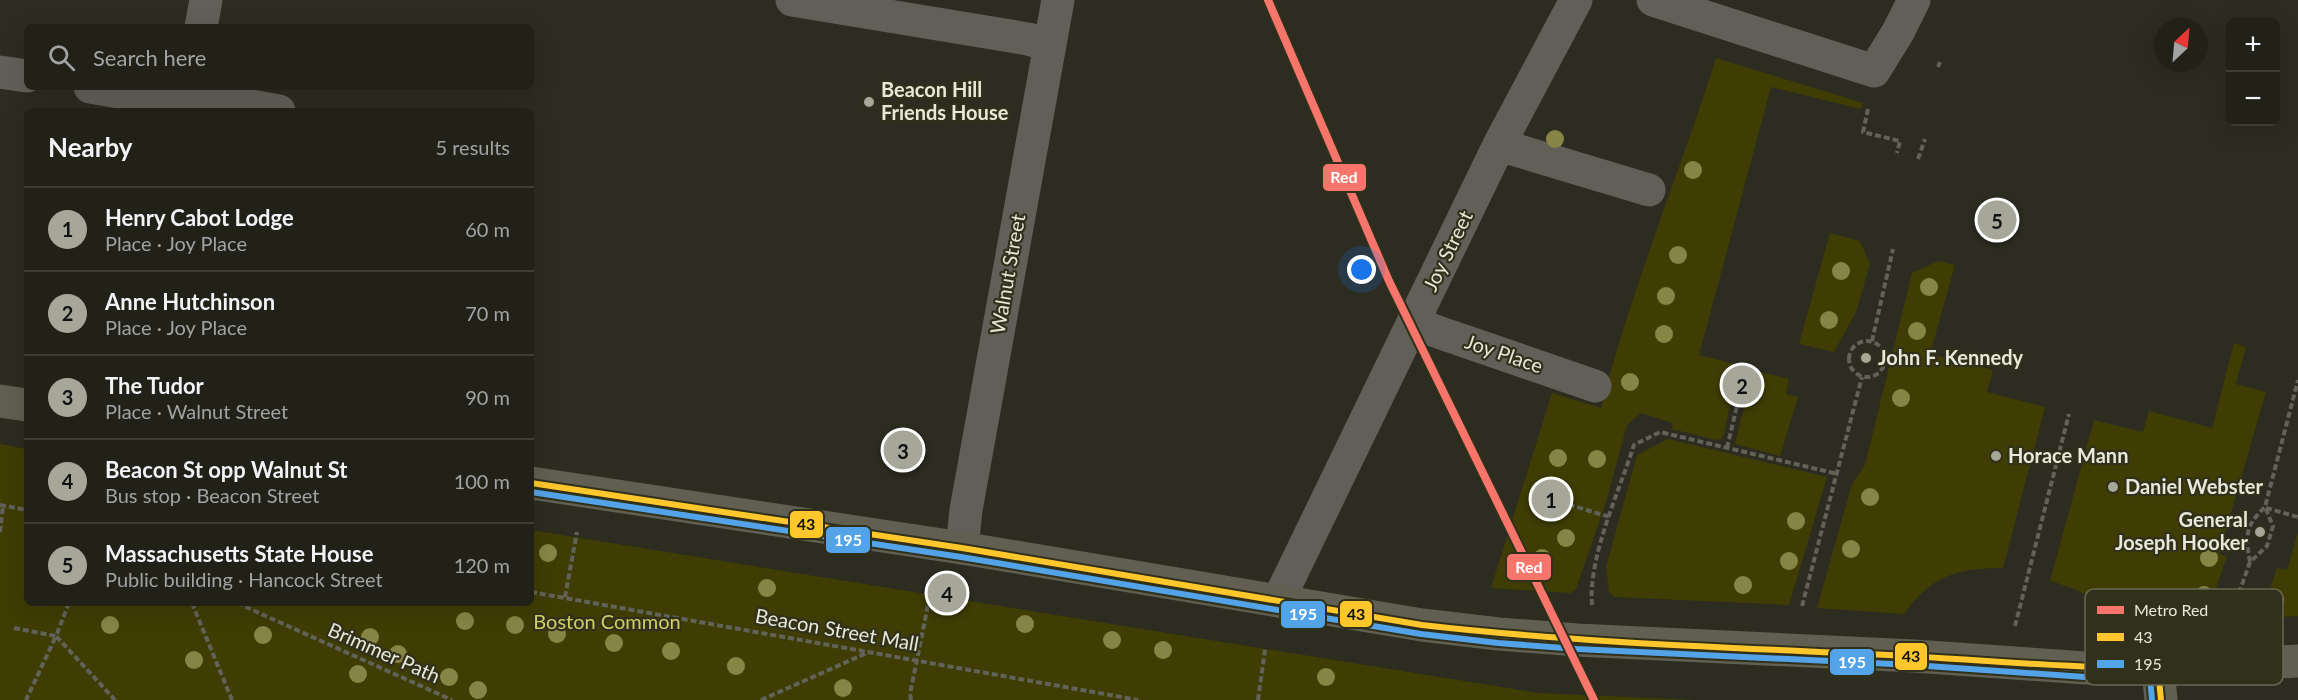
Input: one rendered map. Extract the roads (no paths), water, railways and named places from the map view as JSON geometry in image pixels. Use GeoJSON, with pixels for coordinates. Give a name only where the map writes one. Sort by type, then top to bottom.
{"type":"FeatureCollection","features":[{"type":"Feature","properties":{"kind":"main road"},"geometry":{"type":"LineString","coordinates":[[0,401],[24,405]]}},
{"type":"Feature","properties":{"kind":"main road"},"geometry":{"type":"LineString","coordinates":[[534,483],[962,548],[1422,625],[1577,640],[1914,656],[2085,668]]}},
{"type":"Feature","properties":{"kind":"main road"},"geometry":{"type":"LineString","coordinates":[[2283,663],[2298,661]]}},
{"type":"Feature","properties":{"kind":"street"},"geometry":{"type":"LineString","coordinates":[[202,24],[206,0]]}},
{"type":"Feature","properties":{"kind":"street"},"geometry":{"type":"LineString","coordinates":[[792,0],[1028,39],[1050,45]]}},
{"type":"Feature","properties":{"kind":"street","name":"Walnut Street"},"geometry":{"type":"LineString","coordinates":[[962,548],[968,499],[1058,0]]}},
{"type":"Feature","properties":{"kind":"street","name":"Joy Street"},"geometry":{"type":"LineString","coordinates":[[1278,601],[1499,145],[1575,0]]}},
{"type":"Feature","properties":{"kind":"street"},"geometry":{"type":"LineString","coordinates":[[1653,0],[1874,71],[1914,0]]}},
{"type":"Feature","properties":{"kind":"street"},"geometry":{"type":"LineString","coordinates":[[0,72],[24,76]]}},
{"type":"Feature","properties":{"kind":"street"},"geometry":{"type":"LineString","coordinates":[[114,90],[256,108]]}},
{"type":"Feature","properties":{"kind":"street"},"geometry":{"type":"LineString","coordinates":[[1499,145],[1649,190]]}},
{"type":"Feature","properties":{"kind":"street","name":"Joy Place"},"geometry":{"type":"LineString","coordinates":[[1413,322],[1595,386]]}},
{"type":"Feature","properties":{"kind":"metro line","name":"Red"},"geometry":{"type":"LineString","coordinates":[[1268,0],[1389,281],[1594,700]]}},
{"type":"Feature","properties":{"kind":"place","name":"Beacon Hill Friends House"},"geometry":{"type":"Point","coordinates":[869,102]}},
{"type":"Feature","properties":{"kind":"place","name":"Massachusetts State House"},"geometry":{"type":"Point","coordinates":[1997,220]}},
{"type":"Feature","properties":{"kind":"place","name":"John F. Kennedy"},"geometry":{"type":"Point","coordinates":[1866,358]}},
{"type":"Feature","properties":{"kind":"place","name":"Anne Hutchinson"},"geometry":{"type":"Point","coordinates":[1742,385]}},
{"type":"Feature","properties":{"kind":"place","name":"The Tudor"},"geometry":{"type":"Point","coordinates":[903,450]}},
{"type":"Feature","properties":{"kind":"place","name":"Horace Mann"},"geometry":{"type":"Point","coordinates":[1996,456]}},
{"type":"Feature","properties":{"kind":"place","name":"Daniel Webster"},"geometry":{"type":"Point","coordinates":[2113,487]}},
{"type":"Feature","properties":{"kind":"place","name":"Henry Cabot Lodge"},"geometry":{"type":"Point","coordinates":[1551,499]}},
{"type":"Feature","properties":{"kind":"place","name":"General Joseph Hooker"},"geometry":{"type":"Point","coordinates":[2260,532]}},
{"type":"Feature","properties":{"kind":"place","name":"Beacon St opp Walnut St"},"geometry":{"type":"Point","coordinates":[947,593]}},
{"type":"Feature","properties":{"kind":"park label","name":"Boston Common"},"geometry":{"type":"Point","coordinates":[607,622]}}]}
